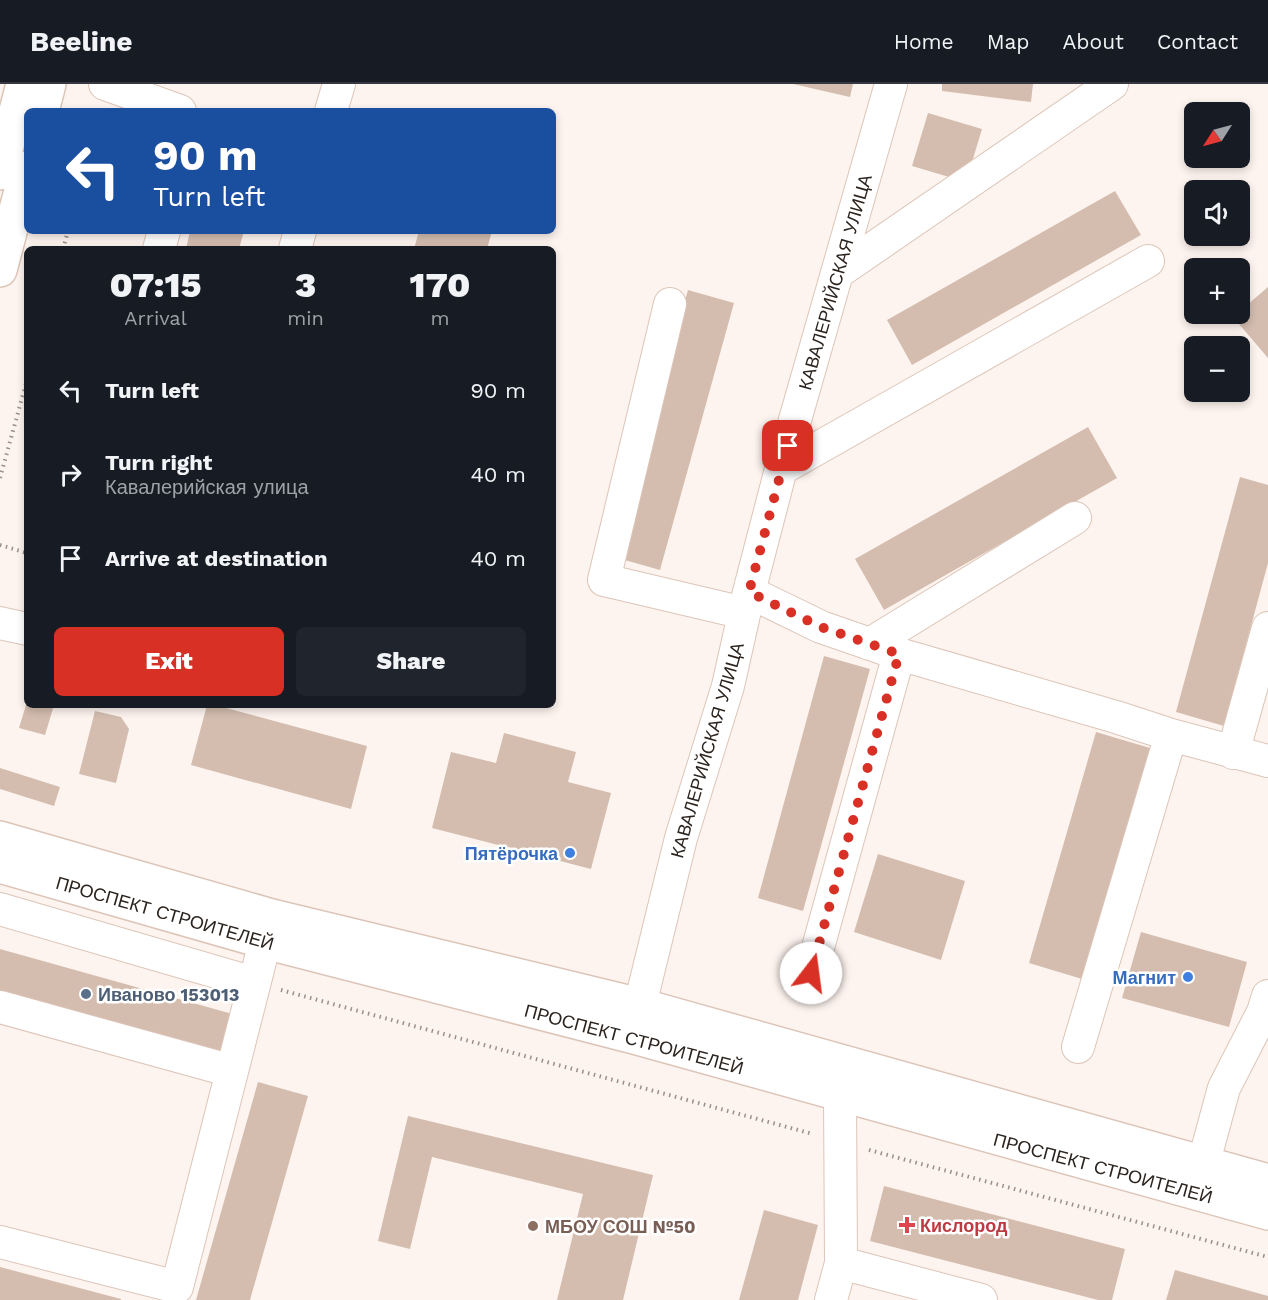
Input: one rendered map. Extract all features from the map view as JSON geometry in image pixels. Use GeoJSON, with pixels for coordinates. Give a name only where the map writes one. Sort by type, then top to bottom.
{"type":"FeatureCollection","features":[{"type":"Feature","properties":{"kind":"main road"},"geometry":{"type":"LineString","coordinates":[[0,173],[23,84]]}},
{"type":"Feature","properties":{"kind":"main road"},"geometry":{"type":"LineString","coordinates":[[43,108],[49,84]]}},
{"type":"Feature","properties":{"kind":"main road"},"geometry":{"type":"LineString","coordinates":[[0,270],[24,179]]}},
{"type":"Feature","properties":{"kind":"main road","name":"ПРОСПЕКТ СТРОИТЕЛЕЙ"},"geometry":{"type":"LineString","coordinates":[[1,862],[272,916],[640,1005],[1203,1165],[1268,1181]]}},
{"type":"Feature","properties":{"kind":"main road","name":"ПРОСПЕКТ СТРОИТЕЛЕЙ"},"geometry":{"type":"LineString","coordinates":[[1,862],[264,942],[634,1037],[1268,1213]]}},
{"type":"Feature","properties":{"kind":"main road","name":"КАВАЛЕРИЙСКАЯ УЛИЦА"},"geometry":{"type":"LineString","coordinates":[[634,1037],[640,1005]]}},
{"type":"Feature","properties":{"kind":"main road"},"geometry":{"type":"LineString","coordinates":[[840,1095],[849,1063]]}},
{"type":"Feature","properties":{"kind":"street"},"geometry":{"type":"LineString","coordinates":[[105,84],[172,108]]}},
{"type":"Feature","properties":{"kind":"street"},"geometry":{"type":"LineString","coordinates":[[332,108],[339,84]]}},
{"type":"Feature","properties":{"kind":"street","name":"КАВАЛЕРИЙСКАЯ УЛИЦА"},"geometry":{"type":"LineString","coordinates":[[640,1005],[681,838],[728,686],[746,602],[781,469],[891,84]]}},
{"type":"Feature","properties":{"kind":"street"},"geometry":{"type":"LineString","coordinates":[[837,273],[1112,84]]}},
{"type":"Feature","properties":{"kind":"street"},"geometry":{"type":"LineString","coordinates":[[781,469],[1148,261]]}},
{"type":"Feature","properties":{"kind":"street"},"geometry":{"type":"LineString","coordinates":[[670,304],[604,580],[746,602],[885,649],[1171,735],[1268,761]]}},
{"type":"Feature","properties":{"kind":"street"},"geometry":{"type":"LineString","coordinates":[[811,973],[885,649],[1075,518]]}},
{"type":"Feature","properties":{"kind":"street"},"geometry":{"type":"LineString","coordinates":[[0,622],[24,628]]}},
{"type":"Feature","properties":{"kind":"street"},"geometry":{"type":"LineString","coordinates":[[1233,753],[1268,628]]}},
{"type":"Feature","properties":{"kind":"street"},"geometry":{"type":"LineString","coordinates":[[1078,1047],[1171,735]]}},
{"type":"Feature","properties":{"kind":"street"},"geometry":{"type":"LineString","coordinates":[[0,909],[254,983]]}},
{"type":"Feature","properties":{"kind":"street"},"geometry":{"type":"LineString","coordinates":[[0,1242],[177,1287],[264,942]]}},
{"type":"Feature","properties":{"kind":"street"},"geometry":{"type":"LineString","coordinates":[[1203,1165],[1224,1088],[1263,1012],[1268,996]]}},
{"type":"Feature","properties":{"kind":"street"},"geometry":{"type":"LineString","coordinates":[[0,1007],[232,1071]]}},
{"type":"Feature","properties":{"kind":"street"},"geometry":{"type":"LineString","coordinates":[[831,1300],[840,1263],[840,1095]]}},
{"type":"Feature","properties":{"kind":"street"},"geometry":{"type":"LineString","coordinates":[[840,1263],[981,1300]]}},
{"type":"Feature","properties":{"kind":"path"},"geometry":{"type":"LineString","coordinates":[[0,478],[24,391]]}},
{"type":"Feature","properties":{"kind":"path"},"geometry":{"type":"LineString","coordinates":[[0,545],[24,553]]}},
{"type":"Feature","properties":{"kind":"path"},"geometry":{"type":"LineString","coordinates":[[254,983],[1268,1257]]}},
{"type":"Feature","properties":{"kind":"building"},"geometry":{"type":"Polygon","coordinates":[[[793,84],[853,84],[850,97],[793,84]]]}},
{"type":"Feature","properties":{"kind":"building"},"geometry":{"type":"Polygon","coordinates":[[[942,84],[1033,84],[1031,102],[942,91],[942,84]]]}},
{"type":"Feature","properties":{"kind":"building"},"geometry":{"type":"Polygon","coordinates":[[[928,113],[982,129],[966,182],[912,166],[928,113]]]}},
{"type":"Feature","properties":{"kind":"building"},"geometry":{"type":"Polygon","coordinates":[[[1115,191],[1141,235],[912,365],[887,320],[1115,191]]]}},
{"type":"Feature","properties":{"kind":"building"},"geometry":{"type":"Polygon","coordinates":[[[189,234],[243,234],[240,246],[187,246],[189,234]]]}},
{"type":"Feature","properties":{"kind":"building"},"geometry":{"type":"Polygon","coordinates":[[[418,234],[491,234],[488,246],[415,246],[418,234]]]}},
{"type":"Feature","properties":{"kind":"building"},"geometry":{"type":"Polygon","coordinates":[[[1268,287],[1268,358],[1239,324],[1250,324],[1250,302],[1268,287]]]}},
{"type":"Feature","properties":{"kind":"building"},"geometry":{"type":"Polygon","coordinates":[[[688,290],[734,303],[660,570],[614,557],[688,290]]]}},
{"type":"Feature","properties":{"kind":"building"},"geometry":{"type":"Polygon","coordinates":[[[1088,427],[1117,478],[884,610],[855,559],[1088,427]]]}},
{"type":"Feature","properties":{"kind":"building"},"geometry":{"type":"Polygon","coordinates":[[[1240,477],[1268,485],[1268,563],[1224,726],[1176,712],[1240,477]]]}},
{"type":"Feature","properties":{"kind":"building"},"geometry":{"type":"Polygon","coordinates":[[[824,656],[870,669],[803,911],[758,898],[824,656]]]}},
{"type":"Feature","properties":{"kind":"building"},"geometry":{"type":"Polygon","coordinates":[[[25,708],[53,708],[45,735],[19,728],[25,708]]]}},
{"type":"Feature","properties":{"kind":"building"},"geometry":{"type":"Polygon","coordinates":[[[206,708],[226,708],[367,746],[351,809],[191,765],[206,708]]]}},
{"type":"Feature","properties":{"kind":"building"},"geometry":{"type":"Polygon","coordinates":[[[95,711],[121,717],[129,729],[116,783],[79,774],[95,711]]]}},
{"type":"Feature","properties":{"kind":"building"},"geometry":{"type":"Polygon","coordinates":[[[1096,732],[1150,748],[1082,979],[1029,963],[1096,732]]]}},
{"type":"Feature","properties":{"kind":"building"},"geometry":{"type":"Polygon","coordinates":[[[504,733],[576,752],[568,782],[611,793],[591,869],[432,828],[451,752],[496,763],[504,733]]]}},
{"type":"Feature","properties":{"kind":"building"},"geometry":{"type":"Polygon","coordinates":[[[0,768],[60,787],[54,806],[0,789],[0,768]]]}},
{"type":"Feature","properties":{"kind":"building"},"geometry":{"type":"Polygon","coordinates":[[[878,854],[965,881],[941,960],[854,932],[878,854]]]}},
{"type":"Feature","properties":{"kind":"building"},"geometry":{"type":"Polygon","coordinates":[[[1141,932],[1247,962],[1229,1027],[1122,998],[1141,932]]]}},
{"type":"Feature","properties":{"kind":"building"},"geometry":{"type":"Polygon","coordinates":[[[0,949],[236,1015],[223,1064],[0,1002],[0,949]]]}},
{"type":"Feature","properties":{"kind":"building"},"geometry":{"type":"Polygon","coordinates":[[[258,1082],[308,1096],[250,1300],[196,1300],[258,1082]]]}},
{"type":"Feature","properties":{"kind":"building"},"geometry":{"type":"Polygon","coordinates":[[[408,1116],[653,1175],[623,1300],[557,1300],[583,1194],[432,1157],[410,1249],[378,1241],[408,1116]]]}},
{"type":"Feature","properties":{"kind":"building"},"geometry":{"type":"Polygon","coordinates":[[[884,1186],[1125,1249],[1112,1300],[1098,1300],[870,1241],[884,1186]]]}},
{"type":"Feature","properties":{"kind":"building"},"geometry":{"type":"Polygon","coordinates":[[[764,1210],[818,1225],[798,1300],[739,1300],[764,1210]]]}},
{"type":"Feature","properties":{"kind":"building"},"geometry":{"type":"Polygon","coordinates":[[[0,1267],[121,1299],[121,1300],[0,1300],[0,1267]]]}},
{"type":"Feature","properties":{"kind":"building"},"geometry":{"type":"Polygon","coordinates":[[[1175,1270],[1268,1296],[1268,1300],[1166,1300],[1175,1270]]]}},
{"type":"Feature","properties":{"kind":"place","name":"Пятёрочка"},"geometry":{"type":"Point","coordinates":[570,853]}},
{"type":"Feature","properties":{"kind":"place","name":"Магнит"},"geometry":{"type":"Point","coordinates":[1188,977]}},
{"type":"Feature","properties":{"kind":"place","name":"Иваново 153013"},"geometry":{"type":"Point","coordinates":[86,994]}},
{"type":"Feature","properties":{"kind":"place","name":"Кислород"},"geometry":{"type":"Point","coordinates":[907,1225]}},
{"type":"Feature","properties":{"kind":"place","name":"МБОУ СОШ №50"},"geometry":{"type":"Point","coordinates":[533,1226]}},
{"type":"Feature","properties":{"kind":"route"},"geometry":{"type":"LineString","coordinates":[[788,446],[749,592],[821,627],[899,654],[811,973]]}}]}
